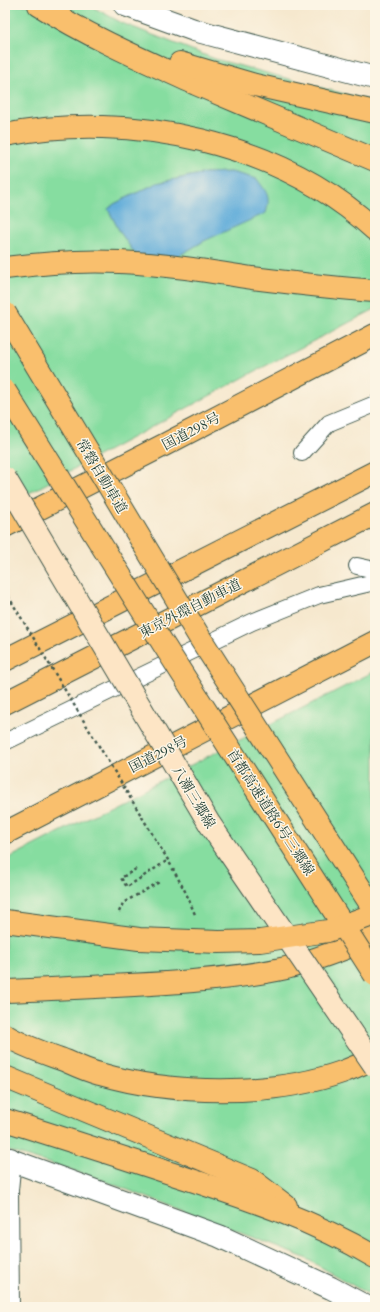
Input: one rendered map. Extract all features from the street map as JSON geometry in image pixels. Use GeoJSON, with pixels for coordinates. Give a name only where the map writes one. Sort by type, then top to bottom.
{"type":"FeatureCollection","features":[{"type":"Feature","properties":{"kind":"highway"},"geometry":{"type":"LineString","coordinates":[[46,10],[153,54],[203,70],[262,87],[375,112]]}},
{"type":"Feature","properties":{"kind":"highway"},"geometry":{"type":"LineString","coordinates":[[46,10],[112,45],[166,71],[375,160]]}},
{"type":"Feature","properties":{"kind":"highway"},"geometry":{"type":"LineString","coordinates":[[5,135],[26,131],[66,127],[104,127],[188,137],[229,148],[267,162],[303,179],[335,198],[375,230]]}},
{"type":"Feature","properties":{"kind":"highway"},"geometry":{"type":"LineString","coordinates":[[5,268],[34,264],[119,262],[199,270],[341,289],[375,291]]}},
{"type":"Feature","properties":{"kind":"highway","name":"常磐自動車道"},"geometry":{"type":"LineString","coordinates":[[5,313],[200,638],[375,912]]}},
{"type":"Feature","properties":{"kind":"highway","name":"国道298号"},"geometry":{"type":"LineString","coordinates":[[5,526],[171,442],[375,335]]}},
{"type":"Feature","properties":{"kind":"highway","name":"首都高速道路6号三郷線"},"geometry":{"type":"LineString","coordinates":[[5,391],[167,650],[375,975]]}},
{"type":"Feature","properties":{"kind":"highway"},"geometry":{"type":"LineString","coordinates":[[5,660],[375,472]]}},
{"type":"Feature","properties":{"kind":"highway","name":"東京外環自動車道"},"geometry":{"type":"LineString","coordinates":[[5,703],[375,514]]}},
{"type":"Feature","properties":{"kind":"highway","name":"国道298号"},"geometry":{"type":"LineString","coordinates":[[5,833],[375,642]]}},
{"type":"Feature","properties":{"kind":"highway"},"geometry":{"type":"LineString","coordinates":[[5,816],[83,792]]}},
{"type":"Feature","properties":{"kind":"highway"},"geometry":{"type":"LineString","coordinates":[[5,921],[139,939],[219,942],[260,941],[328,931],[375,912]]}},
{"type":"Feature","properties":{"kind":"highway"},"geometry":{"type":"LineString","coordinates":[[5,991],[130,986],[213,979],[250,974],[285,968],[315,959],[375,937]]}},
{"type":"Feature","properties":{"kind":"highway"},"geometry":{"type":"LineString","coordinates":[[5,1035],[50,1056],[100,1074],[148,1085],[200,1091],[251,1089],[298,1084],[342,1072],[375,1058]]}},
{"type":"Feature","properties":{"kind":"highway"},"geometry":{"type":"LineString","coordinates":[[5,1077],[252,1180],[304,1220]]}},
{"type":"Feature","properties":{"kind":"highway"},"geometry":{"type":"LineString","coordinates":[[5,1120],[240,1196],[304,1220],[356,1245],[375,1257]]}},
{"type":"Feature","properties":{"kind":"main road","name":"八潮三郷線"},"geometry":{"type":"LineString","coordinates":[[5,478],[209,823],[375,1066]]}},
{"type":"Feature","properties":{"kind":"street"},"geometry":{"type":"LineString","coordinates":[[125,5],[194,30],[375,78]]}},
{"type":"Feature","properties":{"kind":"street"},"geometry":{"type":"LineString","coordinates":[[8,1307],[7,1159],[219,1236],[331,1288],[367,1307]]}},
{"type":"Feature","properties":{"kind":"lane"},"geometry":{"type":"LineString","coordinates":[[302,452],[329,423],[375,404]]}},
{"type":"Feature","properties":{"kind":"lane"},"geometry":{"type":"LineString","coordinates":[[357,566],[375,570]]}},
{"type":"Feature","properties":{"kind":"lane"},"geometry":{"type":"LineString","coordinates":[[5,742],[252,622],[319,595],[375,582]]}},
{"type":"Feature","properties":{"kind":"path"},"geometry":{"type":"LineString","coordinates":[[5,591],[168,860],[196,914],[196,919]]}},
{"type":"Feature","properties":{"kind":"path"},"geometry":{"type":"LineString","coordinates":[[136,869],[121,878],[127,887],[168,860]]}},
{"type":"Feature","properties":{"kind":"path"},"geometry":{"type":"LineString","coordinates":[[119,914],[123,903],[161,881]]}},
{"type":"Feature","properties":{"kind":"green space"},"geometry":{"type":"Polygon","coordinates":[[[5,5],[89,5],[122,23],[215,59],[375,101],[375,309],[250,374],[5,506],[5,5]],[[231,172],[205,173],[157,183],[114,204],[108,209],[120,232],[138,258],[175,258],[204,241],[257,179],[231,172]]]}},
{"type":"Feature","properties":{"kind":"green space"},"geometry":{"type":"Polygon","coordinates":[[[375,671],[375,1298],[305,1258],[94,1177],[5,1150],[5,860],[375,671]]]}},
{"type":"Feature","properties":{"kind":"water"},"geometry":{"type":"Polygon","coordinates":[[[231,172],[257,179],[268,198],[266,213],[204,241],[168,262],[138,258],[120,232],[108,209],[114,204],[157,183],[205,173],[231,172]]]}}]}
